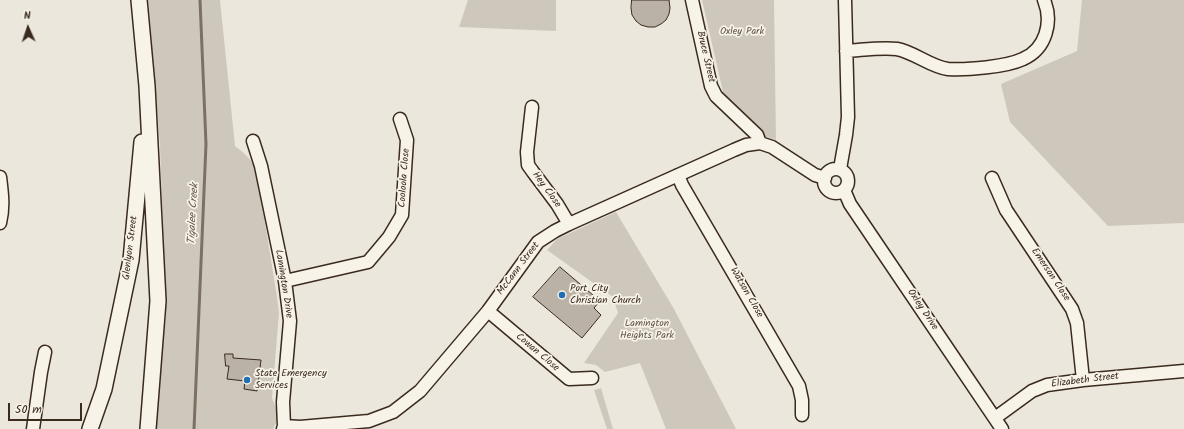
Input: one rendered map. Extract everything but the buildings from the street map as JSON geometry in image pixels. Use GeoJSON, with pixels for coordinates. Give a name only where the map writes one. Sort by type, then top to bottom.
{"type":"FeatureCollection","features":[{"type":"Feature","properties":{"kind":"main road","name":"Glenlyon Street"},"geometry":{"type":"LineString","coordinates":[[139,0],[147,86],[158,301],[148,429]]}},
{"type":"Feature","properties":{"kind":"main road","name":"Glenlyon Street"},"geometry":{"type":"LineString","coordinates":[[90,429],[104,389],[132,260],[147,86]]}},
{"type":"Feature","properties":{"kind":"street","name":"Bruce Street"},"geometry":{"type":"LineString","coordinates":[[692,0],[711,86],[716,96],[757,135],[760,143]]}},
{"type":"Feature","properties":{"kind":"street"},"geometry":{"type":"LineString","coordinates":[[840,169],[848,117],[845,0]]}},
{"type":"Feature","properties":{"kind":"street"},"geometry":{"type":"LineString","coordinates":[[846,51],[886,48],[899,50],[947,69],[977,68],[1012,63],[1024,59],[1034,53],[1046,35],[1048,16],[1044,0]]}},
{"type":"Feature","properties":{"kind":"street","name":"Hey Close"},"geometry":{"type":"LineString","coordinates":[[532,107],[527,152],[528,165],[557,204],[569,224]]}},
{"type":"Feature","properties":{"kind":"street","name":"Cooloola Close"},"geometry":{"type":"LineString","coordinates":[[284,281],[368,262],[389,238],[402,215],[407,140],[400,119]]}},
{"type":"Feature","properties":{"kind":"street","name":"Lamington Drive"},"geometry":{"type":"LineString","coordinates":[[253,141],[261,166],[284,281],[290,321],[284,402],[284,428]]}},
{"type":"Feature","properties":{"kind":"street","name":"McCann Street"},"geometry":{"type":"LineString","coordinates":[[284,428],[369,421],[394,412],[420,391],[488,311],[538,242],[569,224],[734,150],[746,145],[760,143]]}},
{"type":"Feature","properties":{"kind":"street"},"geometry":{"type":"LineString","coordinates":[[760,143],[772,147],[815,175],[825,178]]}},
{"type":"Feature","properties":{"kind":"street"},"geometry":{"type":"LineString","coordinates":[[840,169],[844,171],[848,178],[848,183],[844,190],[836,192],[828,189],[825,178],[830,170],[840,169]]}},
{"type":"Feature","properties":{"kind":"street","name":"Watson Close"},"geometry":{"type":"LineString","coordinates":[[678,175],[682,185],[799,386],[802,400],[802,415]]}},
{"type":"Feature","properties":{"kind":"street"},"geometry":{"type":"LineString","coordinates":[[0,177],[3,202],[0,224]]}},
{"type":"Feature","properties":{"kind":"street","name":"Emerson Close"},"geometry":{"type":"LineString","coordinates":[[992,178],[1006,210],[1072,309],[1077,323],[1083,380]]}},
{"type":"Feature","properties":{"kind":"street","name":"Oxley Drive"},"geometry":{"type":"LineString","coordinates":[[844,190],[850,204],[1002,429]]}},
{"type":"Feature","properties":{"kind":"street","name":"Cowan Close"},"geometry":{"type":"LineString","coordinates":[[488,311],[569,379],[592,378]]}},
{"type":"Feature","properties":{"kind":"street"},"geometry":{"type":"LineString","coordinates":[[33,429],[41,372],[46,352]]}},
{"type":"Feature","properties":{"kind":"street","name":"Elizabeth Street"},"geometry":{"type":"LineString","coordinates":[[995,418],[1032,392],[1047,385],[1083,380],[1184,371]]}},
{"type":"Feature","properties":{"kind":"green space"},"geometry":{"type":"Polygon","coordinates":[[[148,0],[220,0],[235,146],[250,160],[258,179],[277,297],[279,314],[272,398],[278,413],[278,419],[273,429],[153,429],[166,316],[160,146],[148,0]]]}},
{"type":"Feature","properties":{"kind":"green space"},"geometry":{"type":"Polygon","coordinates":[[[468,0],[556,0],[556,31],[459,27],[468,0]]]}},
{"type":"Feature","properties":{"kind":"green space","name":"Oxley Park"},"geometry":{"type":"Polygon","coordinates":[[[702,0],[774,0],[776,140],[761,135],[726,105],[702,0]]]}},
{"type":"Feature","properties":{"kind":"green space"},"geometry":{"type":"Polygon","coordinates":[[[1082,0],[1184,0],[1184,223],[1108,226],[1010,122],[1001,84],[1077,51],[1082,0]]]}},
{"type":"Feature","properties":{"kind":"green space","name":"Lamington Heights Park"},"geometry":{"type":"Polygon","coordinates":[[[616,212],[674,309],[736,429],[666,429],[640,363],[605,372],[596,365],[584,363],[618,313],[613,297],[547,250],[557,239],[616,212]]]}},
{"type":"Feature","properties":{"kind":"green space"},"geometry":{"type":"Polygon","coordinates":[[[601,388],[613,429],[607,429],[594,390],[601,388]]]}},
{"type":"Feature","properties":{"kind":"waterway","name":"Tigalee Creek"},"geometry":{"type":"LineString","coordinates":[[194,429],[206,144],[200,0]]}},
{"type":"Feature","properties":{"kind":"place","name":"Port City Christian Church"},"geometry":{"type":"Point","coordinates":[562,295]}},
{"type":"Feature","properties":{"kind":"place","name":"State Emergency Services"},"geometry":{"type":"Point","coordinates":[247,380]}}]}
